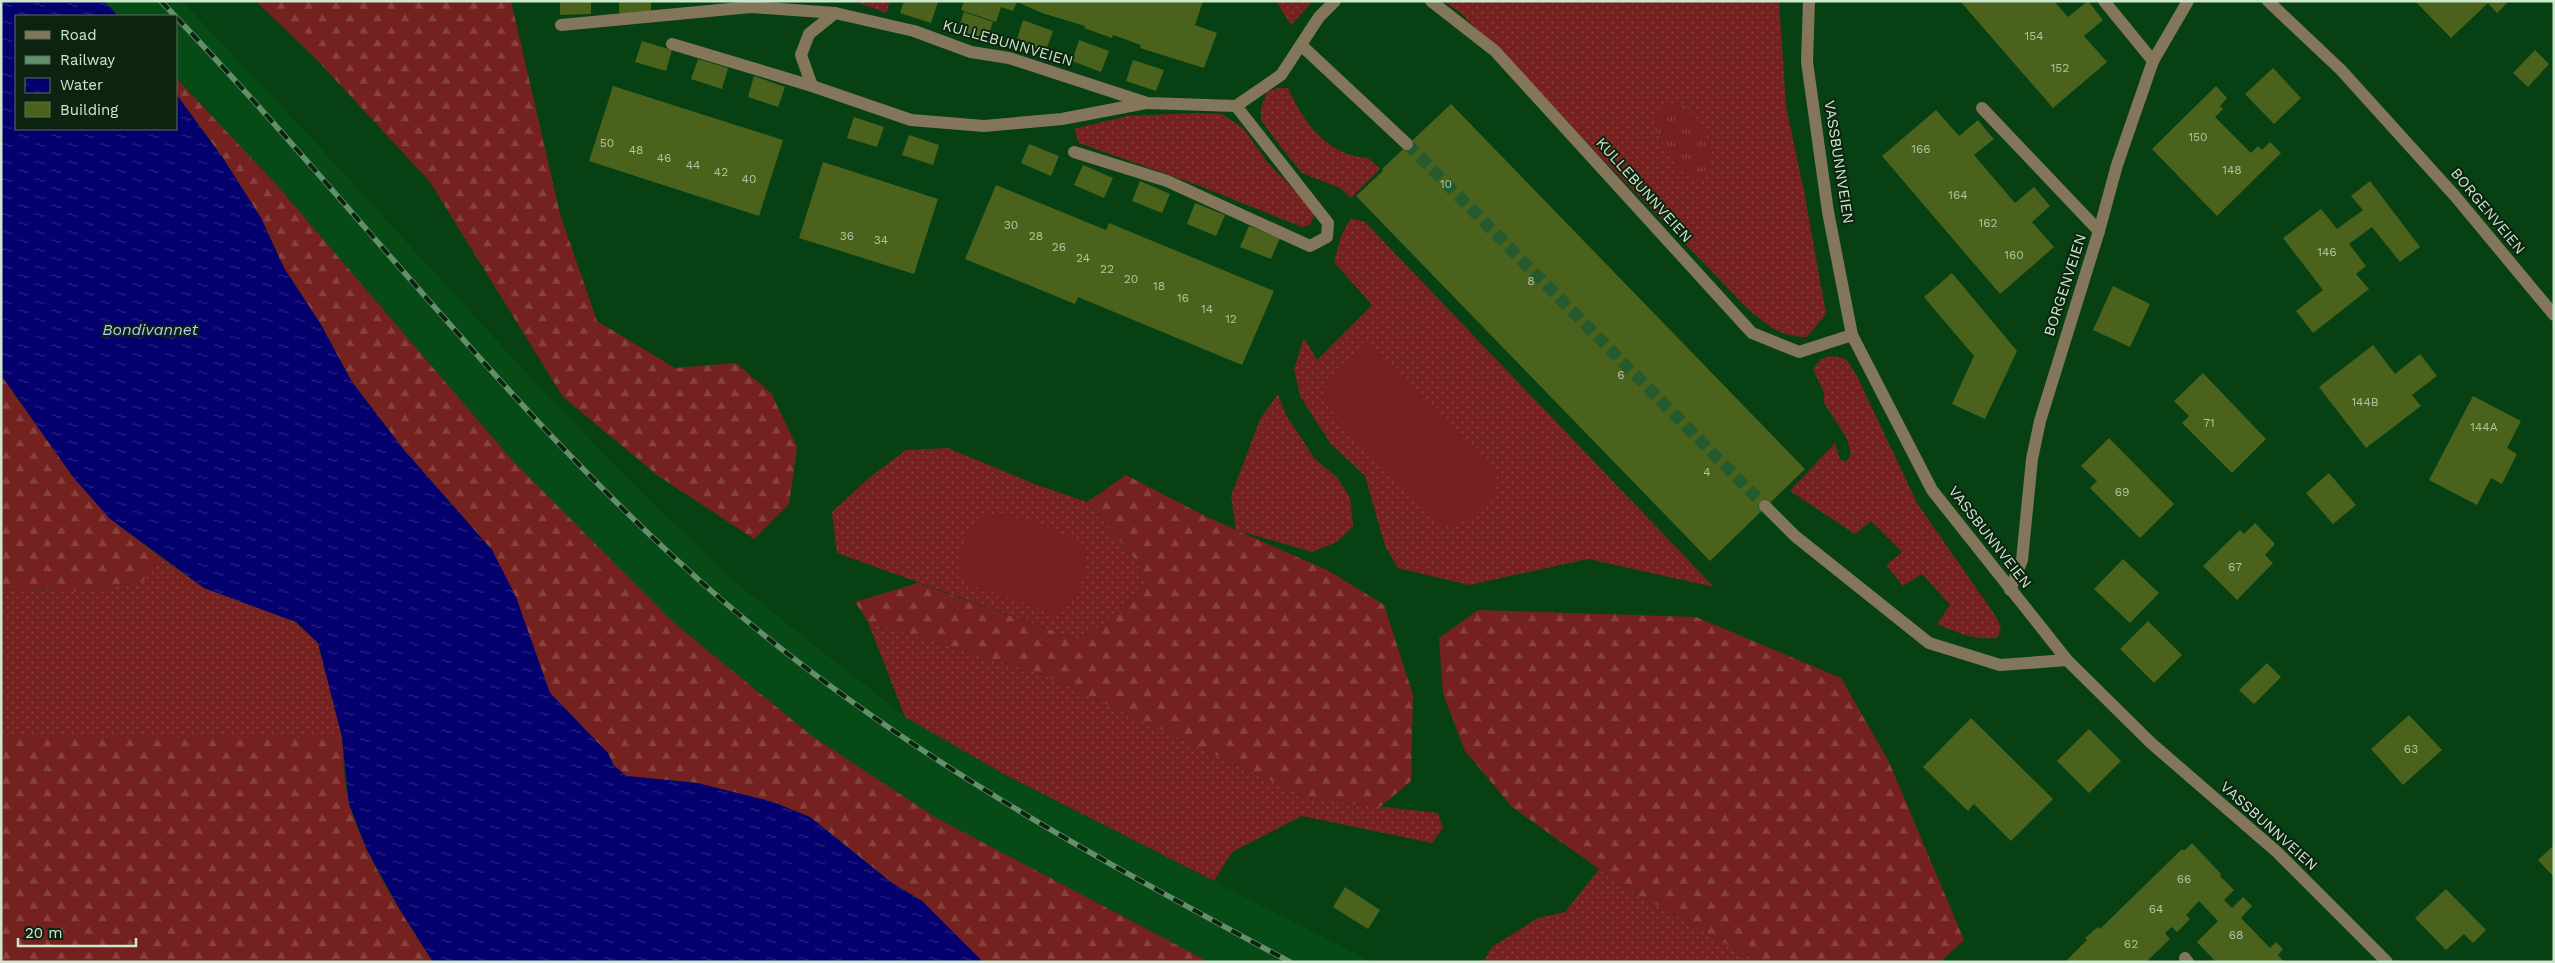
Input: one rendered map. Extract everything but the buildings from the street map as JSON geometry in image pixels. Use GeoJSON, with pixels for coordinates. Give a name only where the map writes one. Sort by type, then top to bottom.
{"type":"FeatureCollection","features":[{"type":"Feature","properties":{"kind":"street"},"geometry":{"type":"LineString","coordinates":[[1074,152],[1167,181],[1310,246],[1327,237],[1328,223],[1315,204],[1236,106],[1281,75],[1319,17],[1335,1]]}},
{"type":"Feature","properties":{"kind":"street","name":"KULLEBUNNVEIEN"},"geometry":{"type":"LineString","coordinates":[[1431,1],[1495,51],[1752,333],[1799,352],[1852,335]]}},
{"type":"Feature","properties":{"kind":"street","name":"VASSBUNNVEIEN"},"geometry":{"type":"LineString","coordinates":[[1809,1],[1807,62],[1828,212],[1852,335],[1932,490],[2010,590],[2068,660],[2151,743],[2276,852],[2388,962]]}},
{"type":"Feature","properties":{"kind":"street"},"geometry":{"type":"LineString","coordinates":[[2104,1],[2153,61]]}},
{"type":"Feature","properties":{"kind":"street","name":"BORGENVEIEN"},"geometry":{"type":"LineString","coordinates":[[2010,590],[2022,560],[2032,460],[2040,421],[2099,232],[2117,165],[2153,61],[2188,1]]}},
{"type":"Feature","properties":{"kind":"street","name":"BORGENVEIEN"},"geometry":{"type":"LineString","coordinates":[[2268,1],[2341,70],[2455,196],[2554,315]]}},
{"type":"Feature","properties":{"kind":"street","name":"KULLEBUNNVEIEN"},"geometry":{"type":"LineString","coordinates":[[561,25],[751,6],[835,13],[914,31],[971,52],[1009,58],[1147,103]]}},
{"type":"Feature","properties":{"kind":"street"},"geometry":{"type":"LineString","coordinates":[[812,86],[802,55],[809,34],[835,13]]}},
{"type":"Feature","properties":{"kind":"street","name":"KULLEBUNNVEIEN"},"geometry":{"type":"LineString","coordinates":[[672,44],[812,86],[911,120],[984,126],[1062,120],[1147,103],[1236,106]]}},
{"type":"Feature","properties":{"kind":"street"},"geometry":{"type":"LineString","coordinates":[[1301,45],[1407,144]]}},
{"type":"Feature","properties":{"kind":"street"},"geometry":{"type":"LineString","coordinates":[[1982,108],[2099,232]]}},
{"type":"Feature","properties":{"kind":"street"},"geometry":{"type":"LineString","coordinates":[[1765,506],[1795,536],[1929,643],[2000,665],[2068,660]]}},
{"type":"Feature","properties":{"kind":"shaded area"},"geometry":{"type":"Polygon","coordinates":[[[104,1],[182,1],[315,142],[543,391],[644,495],[740,586],[905,717],[1002,773],[1372,962],[1209,962],[935,817],[812,736],[673,622],[511,459],[276,184],[178,80],[178,15],[117,15],[104,1]]]}},
{"type":"Feature","properties":{"kind":"green space"},"geometry":{"type":"Polygon","coordinates":[[[256,1],[511,1],[560,214],[597,321],[675,368],[736,363],[771,393],[797,447],[789,504],[754,539],[657,475],[563,397],[430,182],[319,62],[256,1]]]}},
{"type":"Feature","properties":{"kind":"green space"},"geometry":{"type":"Polygon","coordinates":[[[854,1],[890,1],[886,13],[854,1]]]}},
{"type":"Feature","properties":{"kind":"green space"},"geometry":{"type":"Polygon","coordinates":[[[1276,1],[1313,1],[1291,25],[1276,1]]]}},
{"type":"Feature","properties":{"kind":"green space"},"geometry":{"type":"Polygon","coordinates":[[[1443,1],[1779,1],[1786,106],[1804,191],[1826,314],[1807,337],[1783,333],[1751,312],[1461,13],[1443,1]]]}},
{"type":"Feature","properties":{"kind":"green space"},"geometry":{"type":"Polygon","coordinates":[[[178,80],[276,184],[511,459],[673,622],[812,736],[935,817],[1209,962],[983,962],[922,901],[892,883],[810,817],[773,802],[697,783],[627,776],[614,766],[608,753],[550,693],[492,550],[404,450],[352,382],[320,323],[284,268],[261,218],[223,158],[178,97],[178,80]]]}},
{"type":"Feature","properties":{"kind":"green space"},"geometry":{"type":"Polygon","coordinates":[[[1278,88],[1288,88],[1309,125],[1329,144],[1354,156],[1368,158],[1380,169],[1351,198],[1340,188],[1302,173],[1261,120],[1261,107],[1267,92],[1278,88]]]}},
{"type":"Feature","properties":{"kind":"green space"},"geometry":{"type":"Polygon","coordinates":[[[1675,102],[1690,108],[1712,148],[1710,167],[1697,179],[1678,170],[1653,126],[1657,110],[1675,102]]]}},
{"type":"Feature","properties":{"kind":"green space"},"geometry":{"type":"Polygon","coordinates":[[[1197,113],[1222,114],[1243,128],[1268,163],[1307,203],[1314,216],[1310,225],[1302,227],[1200,186],[1079,143],[1074,129],[1127,116],[1197,113]]]}},
{"type":"Feature","properties":{"kind":"green space"},"geometry":{"type":"Polygon","coordinates":[[[1351,218],[1365,222],[1714,587],[1588,559],[1469,585],[1398,568],[1385,546],[1365,476],[1330,443],[1300,396],[1294,369],[1304,338],[1317,360],[1372,305],[1334,262],[1341,236],[1351,218]]]}},
{"type":"Feature","properties":{"kind":"green space"},"geometry":{"type":"Polygon","coordinates":[[[1364,341],[1498,470],[1493,493],[1483,508],[1476,514],[1445,527],[1350,432],[1320,397],[1364,341]]]}},
{"type":"Feature","properties":{"kind":"green space"},"geometry":{"type":"Polygon","coordinates":[[[1833,356],[1846,359],[1857,376],[1917,503],[1997,618],[2001,629],[1997,638],[1973,637],[1937,624],[1950,605],[1922,574],[1903,586],[1886,565],[1902,552],[1871,521],[1855,534],[1790,491],[1835,443],[1840,459],[1846,462],[1851,454],[1847,439],[1824,403],[1824,393],[1813,369],[1821,359],[1833,356]]]}},
{"type":"Feature","properties":{"kind":"green space"},"geometry":{"type":"Polygon","coordinates":[[[1,375],[43,434],[109,518],[162,558],[142,582],[87,592],[1,589],[1,375]]]}},
{"type":"Feature","properties":{"kind":"green space"},"geometry":{"type":"Polygon","coordinates":[[[1278,394],[1286,415],[1315,459],[1337,477],[1350,498],[1353,526],[1337,542],[1312,552],[1236,530],[1231,496],[1260,419],[1278,394]]]}},
{"type":"Feature","properties":{"kind":"green space"},"geometry":{"type":"Polygon","coordinates":[[[948,448],[1037,485],[1087,502],[1135,559],[1145,585],[1104,625],[1076,639],[837,553],[832,512],[869,478],[906,450],[948,448]]]}},
{"type":"Feature","properties":{"kind":"green space"},"geometry":{"type":"Polygon","coordinates":[[[1126,475],[1207,517],[1329,571],[1384,605],[1413,695],[1411,781],[1380,807],[1311,799],[1039,673],[868,622],[855,602],[918,583],[1076,639],[1104,625],[1145,585],[1135,559],[1087,502],[1126,475]]]}},
{"type":"Feature","properties":{"kind":"green space"},"geometry":{"type":"Polygon","coordinates":[[[1003,513],[1058,532],[1069,537],[1083,549],[1086,564],[1080,586],[1073,600],[1061,611],[1055,614],[974,586],[961,574],[964,542],[974,525],[991,515],[1003,513]]]}},
{"type":"Feature","properties":{"kind":"green space"},"geometry":{"type":"Polygon","coordinates":[[[162,558],[204,588],[296,622],[318,643],[342,737],[1,737],[1,589],[87,592],[141,582],[162,558]]]}},
{"type":"Feature","properties":{"kind":"green space"},"geometry":{"type":"Polygon","coordinates":[[[1478,610],[1696,617],[1841,678],[1889,762],[1964,940],[1940,962],[1759,962],[1627,889],[1512,807],[1465,751],[1443,694],[1439,638],[1478,610]]]}},
{"type":"Feature","properties":{"kind":"green space"},"geometry":{"type":"Polygon","coordinates":[[[868,622],[1039,673],[1311,799],[1438,813],[1443,828],[1432,843],[1302,816],[1232,852],[1214,881],[1002,773],[905,717],[868,622]]]}},
{"type":"Feature","properties":{"kind":"green space"},"geometry":{"type":"Polygon","coordinates":[[[1,737],[342,737],[346,789],[357,827],[386,887],[433,962],[1,962],[1,737]]]}},
{"type":"Feature","properties":{"kind":"green space"},"geometry":{"type":"Polygon","coordinates":[[[1599,869],[1627,889],[1759,962],[1483,962],[1492,947],[1538,918],[1565,912],[1599,869]]]}},
{"type":"Feature","properties":{"kind":"water","name":"Bondivannet"},"geometry":{"type":"Polygon","coordinates":[[[1,1],[104,1],[117,15],[15,15],[15,130],[178,130],[178,97],[223,158],[261,218],[284,268],[320,323],[352,382],[404,450],[492,550],[516,597],[550,693],[608,753],[614,766],[627,776],[697,783],[773,802],[810,817],[892,883],[922,901],[983,962],[433,962],[400,910],[367,850],[349,804],[342,737],[318,643],[296,622],[204,588],[109,518],[73,477],[1,375],[1,1]]]}},
{"type":"Feature","properties":{"kind":"tunnel"},"geometry":{"type":"LineString","coordinates":[[1407,144],[1765,506]]}},
{"type":"Feature","properties":{"kind":"railway"},"geometry":{"type":"LineString","coordinates":[[161,1],[174,15]]}},
{"type":"Feature","properties":{"kind":"railway"},"geometry":{"type":"LineString","coordinates":[[178,19],[311,165],[509,391],[649,534],[723,601],[789,655],[857,706],[926,753],[1068,840],[1290,962]]}}]}
